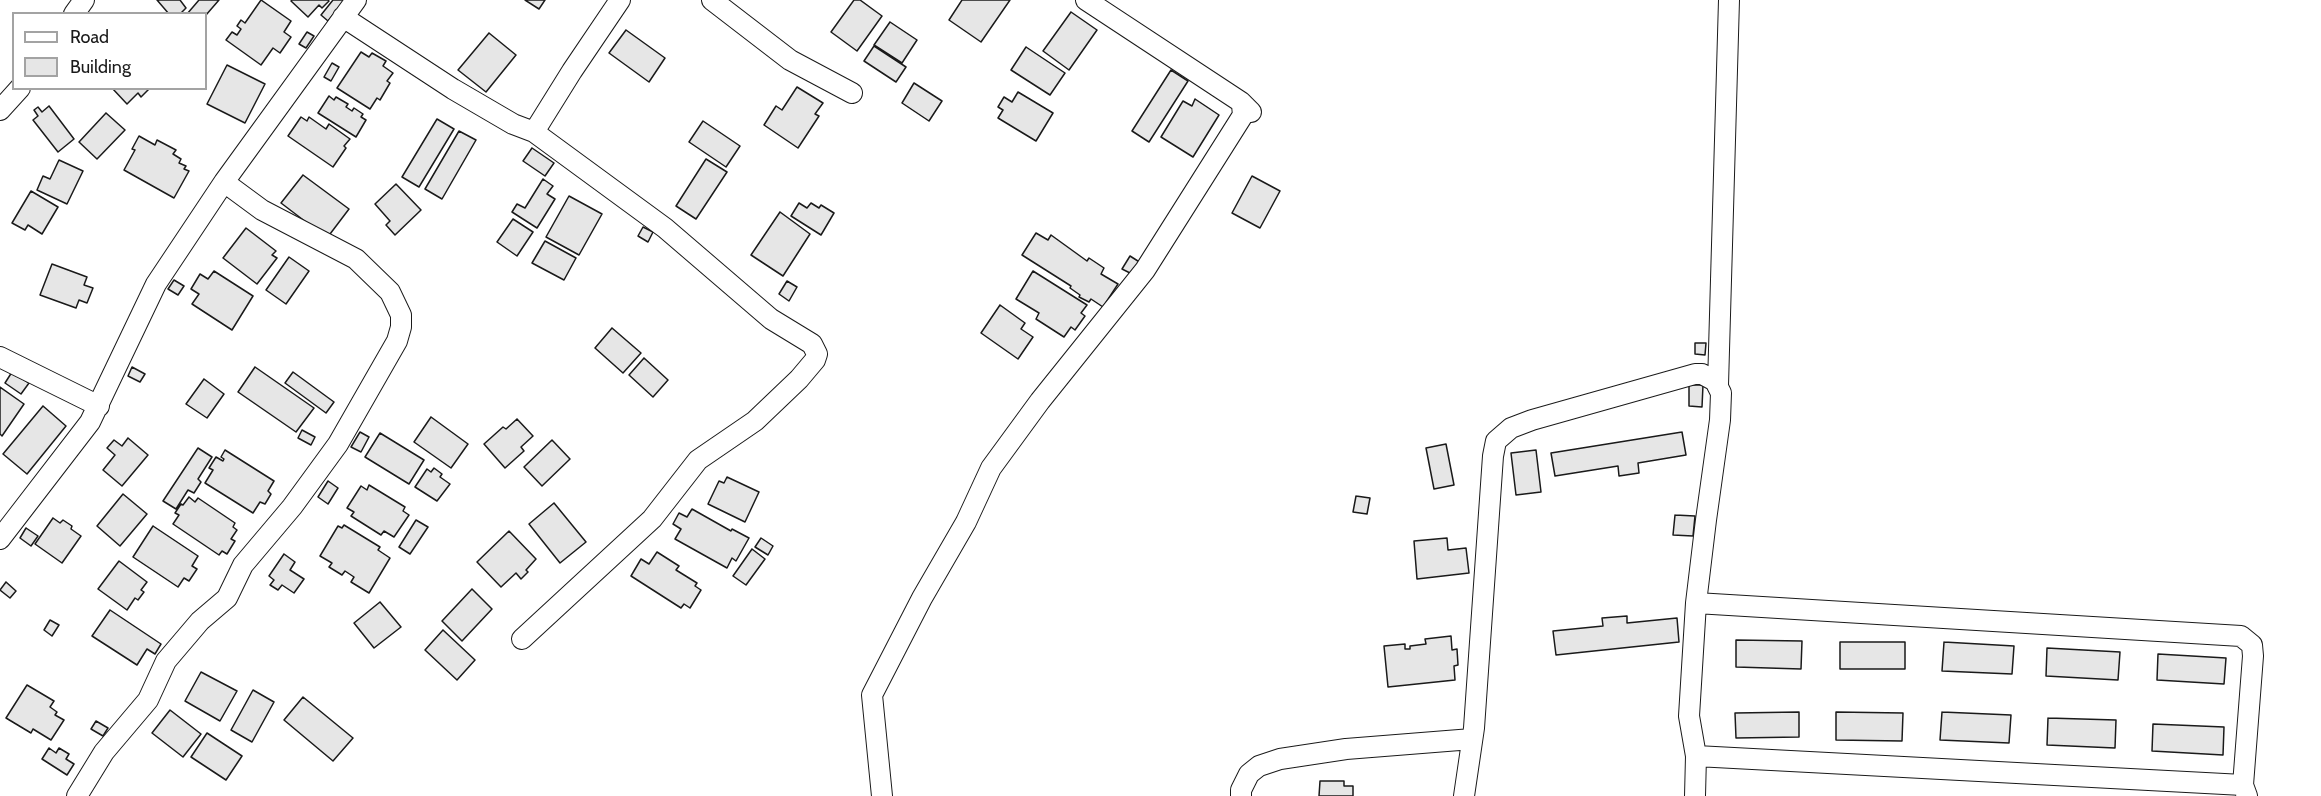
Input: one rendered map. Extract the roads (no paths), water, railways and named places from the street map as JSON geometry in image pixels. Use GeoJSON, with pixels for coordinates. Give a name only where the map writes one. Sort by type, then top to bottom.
{"type":"FeatureCollection","features":[{"type":"Feature","properties":{"kind":"street"},"geometry":{"type":"LineString","coordinates":[[0,539],[90,422],[156,284],[224,182],[356,0]]}},
{"type":"Feature","properties":{"kind":"street"},"geometry":{"type":"LineString","coordinates":[[534,132],[620,0]]}},
{"type":"Feature","properties":{"kind":"street"},"geometry":{"type":"LineString","coordinates":[[712,0],[790,60],[852,93]]}},
{"type":"Feature","properties":{"kind":"street"},"geometry":{"type":"LineString","coordinates":[[882,796],[872,695],[922,598],[966,522],[991,468],[1040,401],[1145,270],[1243,115],[1242,105],[1251,112],[1241,102],[1086,0]]}},
{"type":"Feature","properties":{"kind":"street"},"geometry":{"type":"LineString","coordinates":[[1695,796],[1696,756],[1689,716],[1696,603],[1720,420],[1721,393],[1718,385],[1729,0]]}},
{"type":"Feature","properties":{"kind":"street"},"geometry":{"type":"LineString","coordinates":[[343,17],[453,88],[513,123],[534,132],[666,228],[771,319],[812,344],[817,354],[815,360],[799,379],[755,421],[698,460],[652,519],[522,639]]}},
{"type":"Feature","properties":{"kind":"street"},"geometry":{"type":"LineString","coordinates":[[0,110],[18,90]]}},
{"type":"Feature","properties":{"kind":"street"},"geometry":{"type":"LineString","coordinates":[[77,796],[104,752],[148,700],[166,661],[200,621],[227,598],[243,566],[292,507],[338,444],[397,341],[401,327],[401,315],[390,292],[356,260],[262,210],[224,182]]}},
{"type":"Feature","properties":{"kind":"street"},"geometry":{"type":"LineString","coordinates":[[0,357],[99,406]]}},
{"type":"Feature","properties":{"kind":"street"},"geometry":{"type":"LineString","coordinates":[[1464,796],[1472,739],[1496,441],[1511,428],[1532,420],[1695,374],[1709,376],[1718,385]]}},
{"type":"Feature","properties":{"kind":"street"},"geometry":{"type":"LineString","coordinates":[[1696,603],[2241,636],[2252,645],[2253,656],[2245,790],[1696,756]]}},
{"type":"Feature","properties":{"kind":"street"},"geometry":{"type":"LineString","coordinates":[[1241,796],[1241,790],[1249,774],[1259,766],[1280,759],[1346,749],[1472,739]]}}]}
